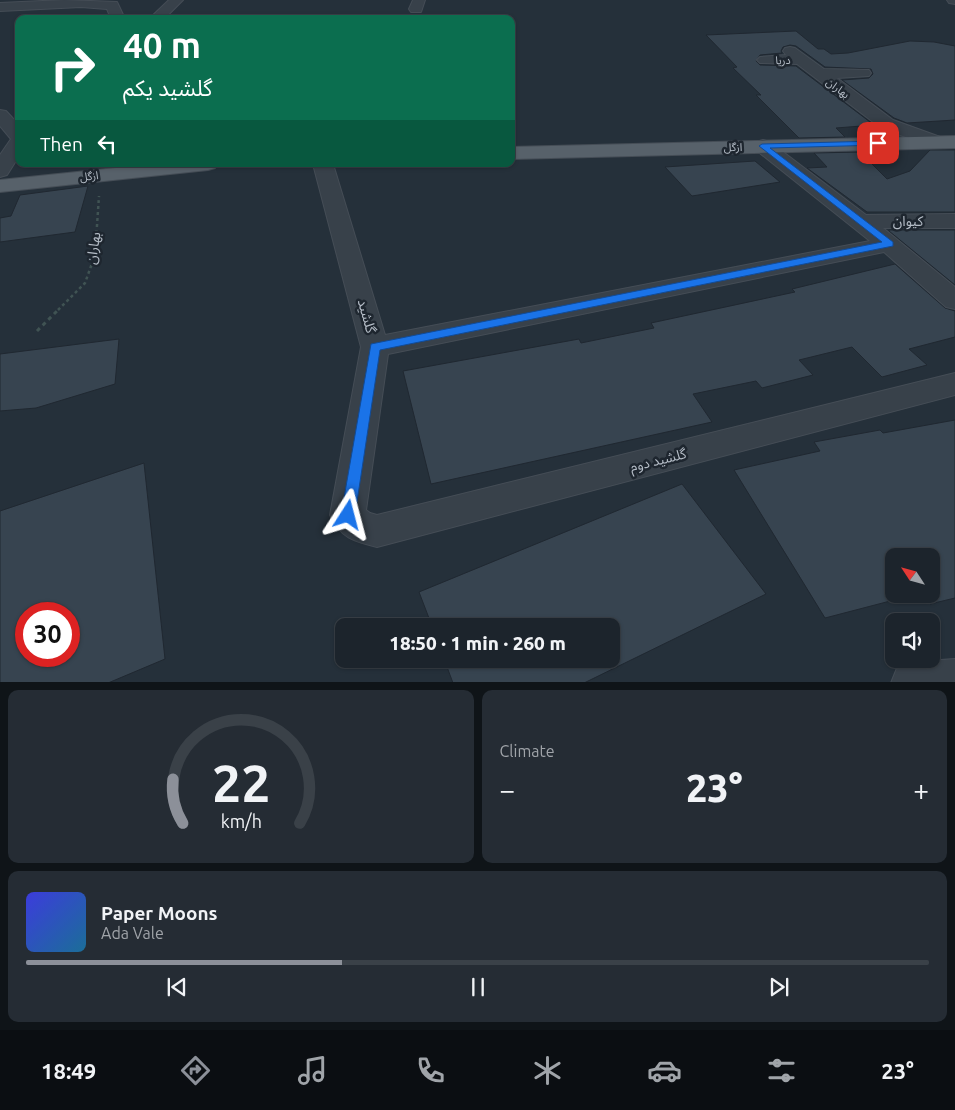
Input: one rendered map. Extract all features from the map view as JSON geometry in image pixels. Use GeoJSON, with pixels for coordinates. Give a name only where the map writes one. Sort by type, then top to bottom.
{"type":"FeatureCollection","features":[{"type":"Feature","properties":{"kind":"main road","name":"ازگل"},"geometry":{"type":"LineString","coordinates":[[515,153],[955,142]]}},
{"type":"Feature","properties":{"kind":"main road","name":"ازگل"},"geometry":{"type":"LineString","coordinates":[[0,186],[179,167]]}},
{"type":"Feature","properties":{"kind":"street"},"geometry":{"type":"LineString","coordinates":[[160,15],[177,0]]}},
{"type":"Feature","properties":{"kind":"street"},"geometry":{"type":"LineString","coordinates":[[0,7],[110,3],[116,15]]}},
{"type":"Feature","properties":{"kind":"street","name":"دریا"},"geometry":{"type":"LineString","coordinates":[[765,60],[795,55]]}},
{"type":"Feature","properties":{"kind":"street","name":"بهاران"},"geometry":{"type":"LineString","coordinates":[[795,55],[887,124],[936,142]]}},
{"type":"Feature","properties":{"kind":"street"},"geometry":{"type":"LineString","coordinates":[[821,74],[863,73]]}},
{"type":"Feature","properties":{"kind":"street"},"geometry":{"type":"LineString","coordinates":[[0,115],[15,134]]}},
{"type":"Feature","properties":{"kind":"street"},"geometry":{"type":"LineString","coordinates":[[878,143],[887,124]]}},
{"type":"Feature","properties":{"kind":"street"},"geometry":{"type":"LineString","coordinates":[[0,171],[15,146]]}},
{"type":"Feature","properties":{"kind":"street"},"geometry":{"type":"LineString","coordinates":[[762,146],[890,244],[955,301]]}},
{"type":"Feature","properties":{"kind":"street","name":"گلشید"},"geometry":{"type":"LineString","coordinates":[[325,167],[375,347],[348,515],[360,527]]}},
{"type":"Feature","properties":{"kind":"street","name":"کیوان"},"geometry":{"type":"LineString","coordinates":[[861,222],[955,221]]}},
{"type":"Feature","properties":{"kind":"street"},"geometry":{"type":"LineString","coordinates":[[375,347],[890,244]]}},
{"type":"Feature","properties":{"kind":"street","name":"گلشيد دوم"},"geometry":{"type":"LineString","coordinates":[[360,527],[376,531],[955,384]]}},
{"type":"Feature","properties":{"kind":"street"},"geometry":{"type":"LineString","coordinates":[[912,682],[955,680]]}},
{"type":"Feature","properties":{"kind":"path","name":"بهاران"},"geometry":{"type":"LineString","coordinates":[[37,331],[85,283],[95,255],[100,175]]}},
{"type":"Feature","properties":{"kind":"building"},"geometry":{"type":"Polygon","coordinates":[[[796,31],[818,49],[824,49],[831,54],[848,53],[910,41],[934,42],[955,46],[955,120],[907,123],[894,118],[842,80],[869,78],[873,74],[871,69],[825,67],[796,46],[790,45],[783,47],[782,53],[760,55],[756,61],[760,65],[796,66],[874,125],[836,128],[845,137],[799,138],[756,95],[761,95],[733,68],[737,67],[706,35],[796,31]]]}},
{"type":"Feature","properties":{"kind":"building"},"geometry":{"type":"Polygon","coordinates":[[[930,150],[955,150],[955,212],[867,212],[807,168],[827,167],[814,153],[860,152],[887,179],[910,171],[930,150]]]}},
{"type":"Feature","properties":{"kind":"building"},"geometry":{"type":"Polygon","coordinates":[[[755,161],[780,182],[692,196],[665,167],[755,161]]]}},
{"type":"Feature","properties":{"kind":"building"},"geometry":{"type":"Polygon","coordinates":[[[88,186],[75,232],[0,242],[0,218],[11,216],[20,195],[88,186]]]}},
{"type":"Feature","properties":{"kind":"building"},"geometry":{"type":"Polygon","coordinates":[[[955,230],[955,285],[889,231],[955,230]]]}},
{"type":"Feature","properties":{"kind":"building"},"geometry":{"type":"Polygon","coordinates":[[[895,264],[945,308],[955,311],[955,337],[909,349],[927,365],[882,377],[852,347],[799,360],[813,375],[762,388],[756,381],[693,394],[712,422],[431,484],[403,371],[579,339],[581,343],[654,328],[651,323],[795,292],[792,289],[895,264]]]}},
{"type":"Feature","properties":{"kind":"building"},"geometry":{"type":"Polygon","coordinates":[[[119,339],[115,384],[36,408],[0,411],[0,354],[119,339]]]}},
{"type":"Feature","properties":{"kind":"building"},"geometry":{"type":"Polygon","coordinates":[[[955,420],[955,598],[940,602],[940,548],[885,548],[885,602],[825,618],[734,470],[820,451],[814,442],[880,430],[883,433],[955,420]]]}},
{"type":"Feature","properties":{"kind":"building"},"geometry":{"type":"Polygon","coordinates":[[[144,463],[165,659],[110,682],[0,682],[0,511],[144,463]]]}},
{"type":"Feature","properties":{"kind":"building"},"geometry":{"type":"Polygon","coordinates":[[[682,484],[766,594],[620,665],[620,618],[429,618],[419,592],[682,484]]]}},
{"type":"Feature","properties":{"kind":"building"},"geometry":{"type":"Polygon","coordinates":[[[447,668],[615,668],[586,682],[453,682],[447,668]]]}},
{"type":"Feature","properties":{"kind":"route"},"geometry":{"type":"LineString","coordinates":[[348,515],[375,347],[890,244],[762,146],[878,143]]}}]}
